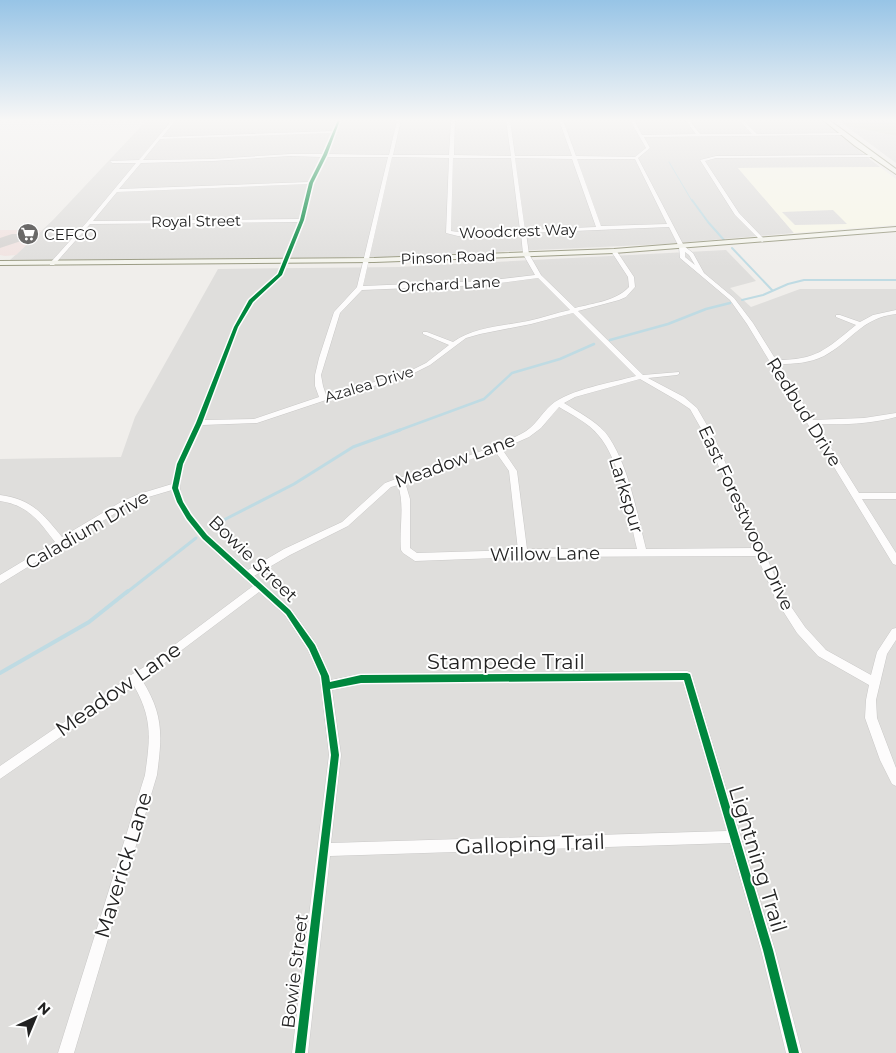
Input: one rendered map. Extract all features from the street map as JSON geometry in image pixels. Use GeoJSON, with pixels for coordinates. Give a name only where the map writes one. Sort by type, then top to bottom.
{"type":"FeatureCollection","features":[{"type":"Feature","properties":{"kind":"main road","name":"Pinson Road"},"geometry":{"type":"LineString","coordinates":[[0,263],[367,261],[682,247],[896,229]]}},
{"type":"Feature","properties":{"kind":"street"},"geometry":{"type":"LineString","coordinates":[[52,264],[133,169]]}},
{"type":"Feature","properties":{"kind":"street"},"geometry":{"type":"LineString","coordinates":[[176,486],[180,464],[199,423],[236,327],[251,301],[280,274],[302,220],[311,183],[318,169]]}},
{"type":"Feature","properties":{"kind":"street"},"geometry":{"type":"LineString","coordinates":[[323,398],[318,375],[332,323],[336,312],[359,288],[367,261],[387,169]]}},
{"type":"Feature","properties":{"kind":"street","name":"Woodcrest Way"},"geometry":{"type":"LineString","coordinates":[[451,169],[448,232],[458,234],[523,232],[670,225]]}},
{"type":"Feature","properties":{"kind":"street"},"geometry":{"type":"LineString","coordinates":[[515,169],[526,254]]}},
{"type":"Feature","properties":{"kind":"street"},"geometry":{"type":"LineString","coordinates":[[578,169],[598,228]]}},
{"type":"Feature","properties":{"kind":"street","name":"Redbud Drive"},"geometry":{"type":"LineString","coordinates":[[642,169],[682,247],[682,257],[732,299],[750,323],[896,561]]}},
{"type":"Feature","properties":{"kind":"street"},"geometry":{"type":"LineString","coordinates":[[708,169],[737,214],[762,240]]}},
{"type":"Feature","properties":{"kind":"street"},"geometry":{"type":"LineString","coordinates":[[115,191],[311,183]]}},
{"type":"Feature","properties":{"kind":"street","name":"Royal Street"},"geometry":{"type":"LineString","coordinates":[[89,223],[302,220]]}},
{"type":"Feature","properties":{"kind":"street","name":"Azalea Drive"},"geometry":{"type":"LineString","coordinates":[[199,423],[254,420],[418,370],[464,337],[478,332],[573,311],[617,299],[629,292],[632,287],[631,277],[614,251]]}},
{"type":"Feature","properties":{"kind":"street","name":"East Forestwood Drive"},"geometry":{"type":"LineString","coordinates":[[526,254],[539,276],[641,377],[681,399],[697,414],[711,439],[779,597],[801,630],[822,653],[875,683]]}},
{"type":"Feature","properties":{"kind":"street","name":"Orchard Lane"},"geometry":{"type":"LineString","coordinates":[[359,288],[484,283],[539,276]]}},
{"type":"Feature","properties":{"kind":"street"},"geometry":{"type":"LineString","coordinates":[[774,362],[797,362],[815,357],[827,351],[860,324],[876,314],[896,312]]}},
{"type":"Feature","properties":{"kind":"street"},"geometry":{"type":"LineString","coordinates":[[838,316],[860,324]]}},
{"type":"Feature","properties":{"kind":"street"},"geometry":{"type":"LineString","coordinates":[[425,333],[453,344]]}},
{"type":"Feature","properties":{"kind":"street","name":"Meadow Lane"},"geometry":{"type":"LineString","coordinates":[[248,576],[287,552],[345,524],[380,491],[400,480],[497,448],[534,430],[558,403],[572,395],[641,377],[677,373]]}},
{"type":"Feature","properties":{"kind":"street","name":"Larkspur"},"geometry":{"type":"LineString","coordinates":[[558,403],[591,424],[608,442],[618,462],[643,553]]}},
{"type":"Feature","properties":{"kind":"street"},"geometry":{"type":"LineString","coordinates":[[811,422],[857,422],[879,420],[896,415]]}},
{"type":"Feature","properties":{"kind":"street"},"geometry":{"type":"LineString","coordinates":[[497,448],[513,471],[523,553]]}},
{"type":"Feature","properties":{"kind":"street","name":"Willow Lane"},"geometry":{"type":"LineString","coordinates":[[400,480],[407,504],[404,542],[406,550],[415,557],[523,553],[760,552]]}},
{"type":"Feature","properties":{"kind":"street","name":"Caladium Drive"},"geometry":{"type":"LineString","coordinates":[[0,580],[61,542],[142,496],[176,486]]}},
{"type":"Feature","properties":{"kind":"street","name":"Bowie Street"},"geometry":{"type":"LineString","coordinates":[[176,486],[180,502],[189,517],[206,537],[288,612],[312,647],[325,676],[335,755],[300,1053]]}},
{"type":"Feature","properties":{"kind":"street"},"geometry":{"type":"LineString","coordinates":[[856,496],[896,496]]}},
{"type":"Feature","properties":{"kind":"street"},"geometry":{"type":"LineString","coordinates":[[0,498],[23,502],[38,515],[61,542]]}},
{"type":"Feature","properties":{"kind":"street","name":"Meadow Lane"},"geometry":{"type":"LineString","coordinates":[[0,773],[135,678],[260,586]]}},
{"type":"Feature","properties":{"kind":"street"},"geometry":{"type":"LineString","coordinates":[[896,632],[882,652],[871,700],[871,718],[886,760],[896,780]]}},
{"type":"Feature","properties":{"kind":"street","name":"Stampede Trail"},"geometry":{"type":"LineString","coordinates":[[327,686],[361,678],[687,676]]}},
{"type":"Feature","properties":{"kind":"street","name":"Lightning Trail"},"geometry":{"type":"LineString","coordinates":[[687,676],[768,950],[794,1053]]}},
{"type":"Feature","properties":{"kind":"street","name":"Maverick Lane"},"geometry":{"type":"LineString","coordinates":[[66,1053],[151,775],[156,738],[154,717],[149,700],[135,678]]}},
{"type":"Feature","properties":{"kind":"street","name":"Galloping Trail"},"geometry":{"type":"LineString","coordinates":[[325,850],[735,837]]}},
{"type":"Feature","properties":{"kind":"shaded area"},"geometry":{"type":"Polygon","coordinates":[[[101,169],[739,169],[794,233],[665,244],[386,257],[9,261],[53,220],[101,169]]]}},
{"type":"Feature","properties":{"kind":"shaded area"},"geometry":{"type":"Polygon","coordinates":[[[739,169],[883,169],[896,179],[896,225],[794,233],[739,169]]]}},
{"type":"Feature","properties":{"kind":"shaded area"},"geometry":{"type":"Polygon","coordinates":[[[833,210],[847,224],[795,225],[782,212],[833,210]]]}},
{"type":"Feature","properties":{"kind":"shaded area"},"geometry":{"type":"Polygon","coordinates":[[[0,230],[42,230],[16,255],[5,256],[0,255],[0,230]]]}},
{"type":"Feature","properties":{"kind":"shaded area"},"geometry":{"type":"Polygon","coordinates":[[[726,250],[756,281],[730,288],[751,307],[800,289],[896,289],[896,1053],[0,1053],[0,459],[121,457],[135,417],[218,269],[399,267],[726,250]]]}},
{"type":"Feature","properties":{"kind":"building","name":"CEFCO"},"geometry":{"type":"Polygon","coordinates":[[[12,234],[26,234],[21,241],[0,248],[0,238],[12,234]]]}},
{"type":"Feature","properties":{"kind":"waterway"},"geometry":{"type":"LineString","coordinates":[[673,169],[692,201]]}},
{"type":"Feature","properties":{"kind":"waterway"},"geometry":{"type":"LineString","coordinates":[[692,200],[724,240]]}},
{"type":"Feature","properties":{"kind":"waterway"},"geometry":{"type":"LineString","coordinates":[[732,248],[772,290]]}},
{"type":"Feature","properties":{"kind":"waterway"},"geometry":{"type":"LineString","coordinates":[[742,300],[763,295],[788,284],[804,280],[896,280]]}},
{"type":"Feature","properties":{"kind":"waterway"},"geometry":{"type":"LineString","coordinates":[[610,340],[668,324],[706,309],[730,303]]}},
{"type":"Feature","properties":{"kind":"waterway"},"geometry":{"type":"LineString","coordinates":[[397,431],[484,399],[512,373],[560,359],[594,344]]}},
{"type":"Feature","properties":{"kind":"waterway"},"geometry":{"type":"LineString","coordinates":[[214,525],[294,484],[353,447],[400,430]]}},
{"type":"Feature","properties":{"kind":"waterway"},"geometry":{"type":"LineString","coordinates":[[126,593],[196,538]]}},
{"type":"Feature","properties":{"kind":"waterway"},"geometry":{"type":"LineString","coordinates":[[0,673],[89,622],[128,591]]}},
{"type":"Feature","properties":{"kind":"cycle path"},"geometry":{"type":"LineString","coordinates":[[300,1053],[335,755],[325,676],[312,647],[288,612],[205,537],[189,517],[180,502],[175,488],[180,464],[199,423],[236,327],[251,301],[280,275],[302,220],[311,183],[318,169]]}},
{"type":"Feature","properties":{"kind":"cycle path"},"geometry":{"type":"LineString","coordinates":[[327,686],[361,679],[687,676],[768,950],[794,1053]]}},
{"type":"Feature","properties":{"kind":"place","name":"CEFCO"},"geometry":{"type":"Point","coordinates":[28,234]}}]}
